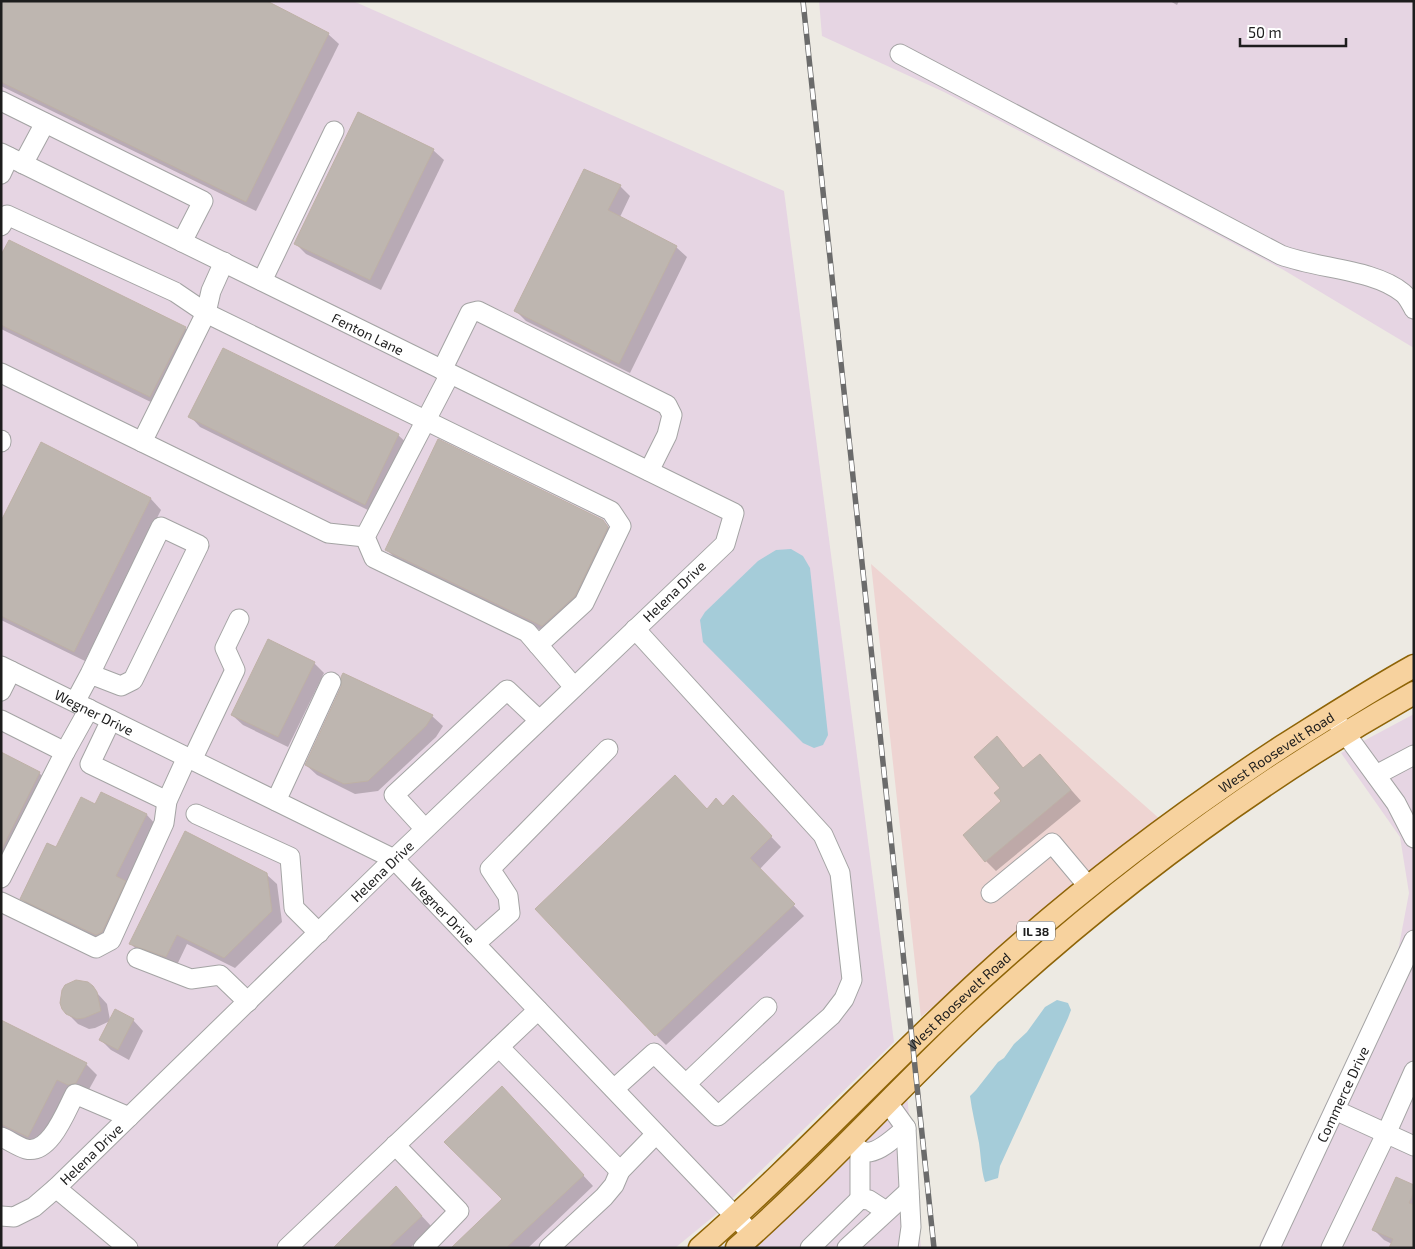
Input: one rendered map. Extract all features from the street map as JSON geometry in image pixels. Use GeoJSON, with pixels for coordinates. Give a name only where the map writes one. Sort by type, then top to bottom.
{"type":"FeatureCollection","features":[{"type":"Feature","properties":{"kind":"main road","name":"West Roosevelt Road"},"geometry":{"type":"LineString","coordinates":[[700,1248],[983,977],[1088,886],[1194,806],[1332,714],[1414,666]]}},
{"type":"Feature","properties":{"kind":"main road","name":"West Roosevelt Road"},"geometry":{"type":"LineString","coordinates":[[745,1241],[855,1146],[888,1103],[936,1054],[1022,974],[1111,899],[1273,780],[1414,693]]}},
{"type":"Feature","properties":{"kind":"street"},"geometry":{"type":"LineString","coordinates":[[900,54],[1281,255],[1298,261],[1380,278],[1405,294],[1414,309]]}},
{"type":"Feature","properties":{"kind":"street"},"geometry":{"type":"LineString","coordinates":[[1,102],[203,201],[182,242]]}},
{"type":"Feature","properties":{"kind":"street"},"geometry":{"type":"LineString","coordinates":[[9,162],[45,123]]}},
{"type":"Feature","properties":{"kind":"street"},"geometry":{"type":"LineString","coordinates":[[262,281],[334,131]]}},
{"type":"Feature","properties":{"kind":"street","name":"Fenton Lane"},"geometry":{"type":"LineString","coordinates":[[9,162],[224,262],[734,513]]}},
{"type":"Feature","properties":{"kind":"street"},"geometry":{"type":"LineString","coordinates":[[1,226],[6,214],[175,292],[206,313],[611,511],[621,526],[584,603],[538,645]]}},
{"type":"Feature","properties":{"kind":"street"},"geometry":{"type":"LineString","coordinates":[[142,442],[206,313],[211,291],[224,262]]}},
{"type":"Feature","properties":{"kind":"street"},"geometry":{"type":"LineString","coordinates":[[365,537],[426,420],[470,313],[478,311],[667,405],[672,414],[666,435],[649,471]]}},
{"type":"Feature","properties":{"kind":"street"},"geometry":{"type":"LineString","coordinates":[[1,373],[328,533],[365,537]]}},
{"type":"Feature","properties":{"kind":"street","name":"Helena Drive"},"geometry":{"type":"LineString","coordinates":[[7,1216],[34,1207],[56,1188],[425,829],[724,544],[734,513]]}},
{"type":"Feature","properties":{"kind":"street"},"geometry":{"type":"LineString","coordinates":[[1,878],[65,752],[82,706],[90,674],[161,527],[199,545],[133,680],[121,686],[90,674]]}},
{"type":"Feature","properties":{"kind":"street"},"geometry":{"type":"LineString","coordinates":[[365,537],[374,558],[527,632],[574,687]]}},
{"type":"Feature","properties":{"kind":"street"},"geometry":{"type":"LineString","coordinates":[[1,902],[96,948],[111,940],[164,823],[166,801],[235,670],[225,648],[239,619]]}},
{"type":"Feature","properties":{"kind":"street"},"geometry":{"type":"LineString","coordinates":[[614,1090],[654,1053],[718,1116],[831,1016],[844,999],[852,980],[840,873],[824,835],[635,629]]}},
{"type":"Feature","properties":{"kind":"street"},"geometry":{"type":"LineString","coordinates":[[1,691],[6,669]]}},
{"type":"Feature","properties":{"kind":"street","name":"Wegner Drive"},"geometry":{"type":"LineString","coordinates":[[6,669],[394,859],[735,1216],[745,1241]]}},
{"type":"Feature","properties":{"kind":"street"},"geometry":{"type":"LineString","coordinates":[[276,801],[331,682]]}},
{"type":"Feature","properties":{"kind":"street"},"geometry":{"type":"LineString","coordinates":[[425,829],[394,795],[507,690],[539,720]]}},
{"type":"Feature","properties":{"kind":"street"},"geometry":{"type":"LineString","coordinates":[[1332,714],[1396,803],[1414,838]]}},
{"type":"Feature","properties":{"kind":"street"},"geometry":{"type":"LineString","coordinates":[[1,720],[65,752]]}},
{"type":"Feature","properties":{"kind":"street"},"geometry":{"type":"LineString","coordinates":[[111,720],[90,764],[166,801]]}},
{"type":"Feature","properties":{"kind":"street"},"geometry":{"type":"LineString","coordinates":[[475,944],[510,912],[508,896],[490,869],[608,749]]}},
{"type":"Feature","properties":{"kind":"street"},"geometry":{"type":"LineString","coordinates":[[1376,775],[1414,755]]}},
{"type":"Feature","properties":{"kind":"street"},"geometry":{"type":"LineString","coordinates":[[196,814],[290,857],[294,908],[319,933]]}},
{"type":"Feature","properties":{"kind":"street"},"geometry":{"type":"LineString","coordinates":[[991,893],[1052,843],[1088,886]]}},
{"type":"Feature","properties":{"kind":"street","name":"Commerce Drive"},"geometry":{"type":"LineString","coordinates":[[1270,1248],[1414,940]]}},
{"type":"Feature","properties":{"kind":"street"},"geometry":{"type":"LineString","coordinates":[[137,958],[191,979],[220,975],[248,1002]]}},
{"type":"Feature","properties":{"kind":"street"},"geometry":{"type":"LineString","coordinates":[[686,1084],[767,1007]]}},
{"type":"Feature","properties":{"kind":"street"},"geometry":{"type":"LineString","coordinates":[[287,1248],[538,1010]]}},
{"type":"Feature","properties":{"kind":"street"},"geometry":{"type":"LineString","coordinates":[[499,1047],[620,1171]]}},
{"type":"Feature","properties":{"kind":"street"},"geometry":{"type":"LineString","coordinates":[[1331,1248],[1414,1071]]}},
{"type":"Feature","properties":{"kind":"street"},"geometry":{"type":"LineString","coordinates":[[1,1137],[27,1149],[39,1149],[50,1140],[75,1094],[129,1117]]}},
{"type":"Feature","properties":{"kind":"street"},"geometry":{"type":"LineString","coordinates":[[888,1103],[906,1128],[911,1227],[908,1248]]}},
{"type":"Feature","properties":{"kind":"street"},"geometry":{"type":"LineString","coordinates":[[1335,1110],[1414,1146]]}},
{"type":"Feature","properties":{"kind":"street"},"geometry":{"type":"LineString","coordinates":[[855,1146],[868,1152],[882,1148],[906,1128]]}},
{"type":"Feature","properties":{"kind":"street"},"geometry":{"type":"LineString","coordinates":[[549,1248],[604,1196],[614,1185],[620,1171],[656,1134]]}},
{"type":"Feature","properties":{"kind":"street"},"geometry":{"type":"LineString","coordinates":[[395,1145],[459,1211],[423,1248]]}},
{"type":"Feature","properties":{"kind":"street"},"geometry":{"type":"LineString","coordinates":[[855,1146],[860,1199]]}},
{"type":"Feature","properties":{"kind":"street"},"geometry":{"type":"LineString","coordinates":[[56,1188],[128,1248]]}},
{"type":"Feature","properties":{"kind":"street"},"geometry":{"type":"LineString","coordinates":[[847,1248],[909,1191]]}},
{"type":"Feature","properties":{"kind":"street"},"geometry":{"type":"LineString","coordinates":[[860,1199],[869,1200],[886,1212]]}},
{"type":"Feature","properties":{"kind":"street"},"geometry":{"type":"LineString","coordinates":[[810,1248],[860,1199]]}},
{"type":"Feature","properties":{"kind":"shaded area"},"geometry":{"type":"Polygon","coordinates":[[[1,1],[353,1],[784,191],[894,1042],[714,1216],[675,1248],[1,1248],[1,1]]]}},
{"type":"Feature","properties":{"kind":"shaded area"},"geometry":{"type":"Polygon","coordinates":[[[819,1],[1414,1],[1414,348],[1282,269],[944,92],[822,36],[819,1]]]}},
{"type":"Feature","properties":{"kind":"shaded area"},"geometry":{"type":"Polygon","coordinates":[[[871,564],[1161,820],[1028,926],[921,1017],[871,564]]]}},
{"type":"Feature","properties":{"kind":"shaded area"},"geometry":{"type":"Polygon","coordinates":[[[1414,714],[1414,1248],[1258,1248],[1398,951],[1409,893],[1400,837],[1341,753],[1414,714]]]}},
{"type":"Feature","properties":{"kind":"shaded area"},"geometry":{"type":"Polygon","coordinates":[[[907,1094],[921,1248],[749,1248],[907,1094]]]}},
{"type":"Feature","properties":{"kind":"water"},"geometry":{"type":"Polygon","coordinates":[[[791,549],[803,556],[810,568],[828,735],[823,745],[814,748],[803,743],[703,642],[700,620],[705,612],[758,561],[776,550],[791,549]]]}},
{"type":"Feature","properties":{"kind":"water"},"geometry":{"type":"Polygon","coordinates":[[[1057,1000],[1068,1003],[1071,1010],[1068,1018],[1000,1166],[998,1178],[985,1182],[970,1096],[1014,1044],[1027,1032],[1045,1007],[1057,1000]]]}},
{"type":"Feature","properties":{"kind":"building"},"geometry":{"type":"Polygon","coordinates":[[[1,1],[267,1],[329,33],[246,202],[1,82],[1,1]]]}},
{"type":"Feature","properties":{"kind":"building"},"geometry":{"type":"Polygon","coordinates":[[[358,112],[434,149],[370,280],[294,244],[358,112]]]}},
{"type":"Feature","properties":{"kind":"building"},"geometry":{"type":"Polygon","coordinates":[[[584,169],[621,185],[608,210],[677,246],[619,364],[514,311],[584,169]]]}},
{"type":"Feature","properties":{"kind":"building"},"geometry":{"type":"Polygon","coordinates":[[[9,240],[186,327],[150,397],[1,325],[1,255],[9,240]]]}},
{"type":"Feature","properties":{"kind":"building"},"geometry":{"type":"Polygon","coordinates":[[[223,348],[399,434],[365,505],[188,417],[223,348]]]}},
{"type":"Feature","properties":{"kind":"building"},"geometry":{"type":"Polygon","coordinates":[[[438,439],[603,520],[608,527],[575,596],[542,626],[385,550],[438,439]]]}},
{"type":"Feature","properties":{"kind":"building"},"geometry":{"type":"Polygon","coordinates":[[[41,442],[151,498],[74,652],[1,616],[1,521],[41,442]]]}},
{"type":"Feature","properties":{"kind":"building"},"geometry":{"type":"Polygon","coordinates":[[[268,639],[315,662],[278,737],[231,715],[268,639]]]}},
{"type":"Feature","properties":{"kind":"building"},"geometry":{"type":"Polygon","coordinates":[[[343,673],[433,715],[426,726],[368,781],[344,784],[305,765],[341,687],[343,673]]]}},
{"type":"Feature","properties":{"kind":"building"},"geometry":{"type":"Polygon","coordinates":[[[997,736],[1023,768],[1040,754],[1071,790],[985,862],[963,835],[1001,801],[994,793],[1000,788],[974,757],[997,736]]]}},
{"type":"Feature","properties":{"kind":"building"},"geometry":{"type":"Polygon","coordinates":[[[1,752],[40,772],[1,851],[1,752]]]}},
{"type":"Feature","properties":{"kind":"building"},"geometry":{"type":"Polygon","coordinates":[[[675,775],[707,809],[716,798],[723,806],[733,795],[772,836],[750,858],[795,904],[655,1036],[535,909],[675,775]]]}},
{"type":"Feature","properties":{"kind":"building"},"geometry":{"type":"Polygon","coordinates":[[[101,792],[147,814],[116,876],[126,881],[102,932],[96,935],[20,899],[47,843],[56,847],[81,797],[95,804],[101,792]]]}},
{"type":"Feature","properties":{"kind":"building"},"geometry":{"type":"Polygon","coordinates":[[[185,831],[267,873],[272,911],[224,958],[177,935],[166,957],[129,944],[185,831]]]}},
{"type":"Feature","properties":{"kind":"building"},"geometry":{"type":"Polygon","coordinates":[[[76,980],[88,982],[93,986],[97,992],[101,1011],[77,1019],[66,1014],[60,1003],[62,990],[65,985],[76,980]]]}},
{"type":"Feature","properties":{"kind":"building"},"geometry":{"type":"Polygon","coordinates":[[[115,1009],[134,1019],[118,1050],[99,1040],[115,1009]]]}},
{"type":"Feature","properties":{"kind":"building"},"geometry":{"type":"Polygon","coordinates":[[[1,1020],[87,1063],[76,1083],[68,1085],[57,1080],[28,1137],[1,1124],[1,1020]]]}},
{"type":"Feature","properties":{"kind":"building"},"geometry":{"type":"Polygon","coordinates":[[[502,1086],[584,1175],[506,1248],[451,1248],[502,1199],[444,1142],[502,1086]]]}},
{"type":"Feature","properties":{"kind":"building"},"geometry":{"type":"Polygon","coordinates":[[[1396,1177],[1414,1185],[1414,1192],[1409,1203],[1414,1205],[1414,1248],[1389,1248],[1393,1239],[1372,1230],[1396,1177]]]}},
{"type":"Feature","properties":{"kind":"building"},"geometry":{"type":"Polygon","coordinates":[[[396,1186],[422,1216],[388,1248],[333,1248],[396,1186]]]}},
{"type":"Feature","properties":{"kind":"railway"},"geometry":{"type":"LineString","coordinates":[[803,1],[934,1248]]}}]}
